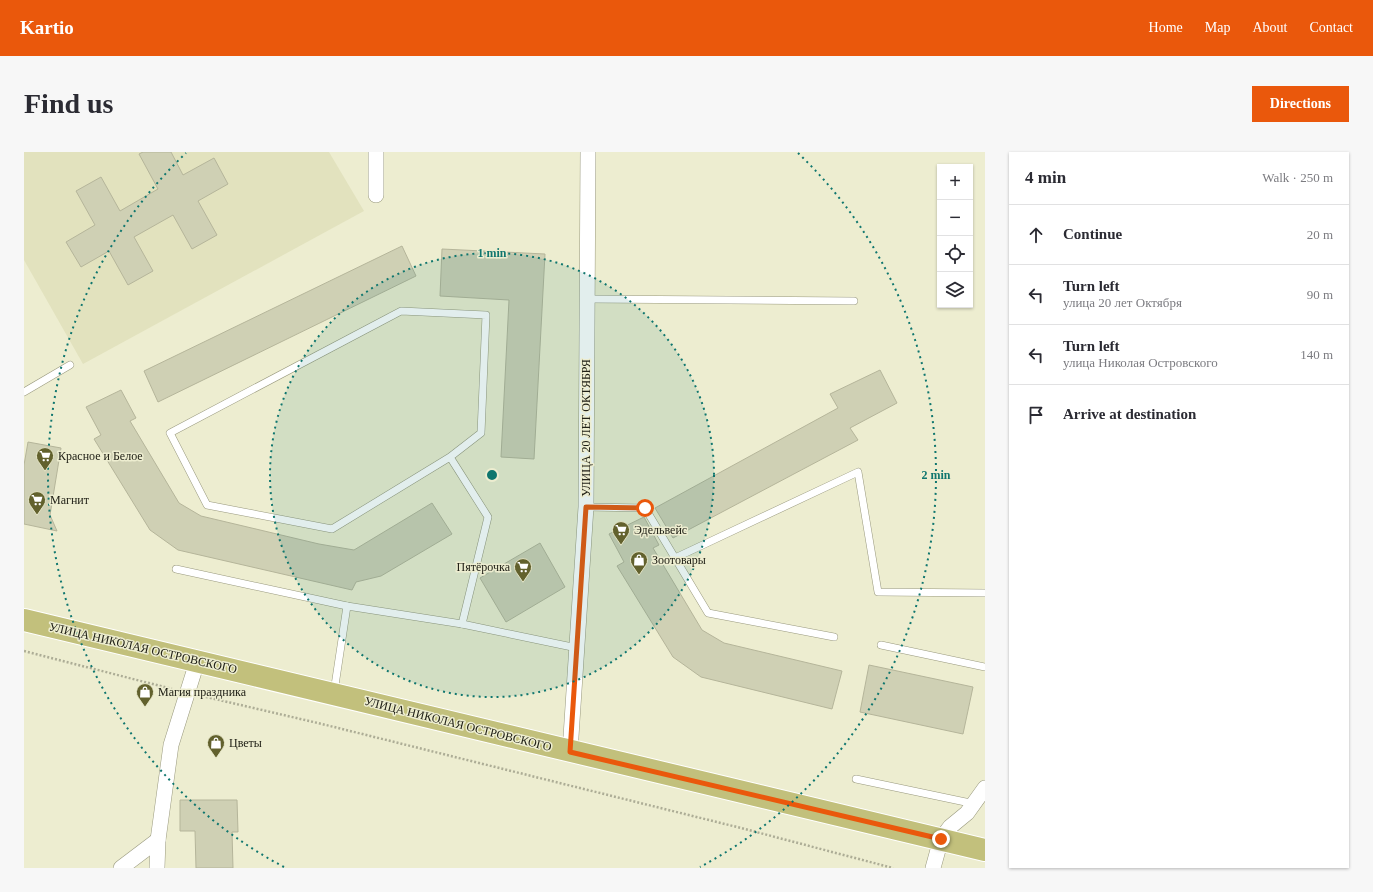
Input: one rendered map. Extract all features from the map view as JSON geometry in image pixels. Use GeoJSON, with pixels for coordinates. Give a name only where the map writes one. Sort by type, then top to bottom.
{"type":"FeatureCollection","features":[{"type":"Feature","properties":{"kind":"main road","name":"УЛИЦА НИКОЛАЯ ОСТРОВСКОГО"},"geometry":{"type":"LineString","coordinates":[[24,620],[570,752],[985,850]]}},
{"type":"Feature","properties":{"kind":"street"},"geometry":{"type":"LineString","coordinates":[[376,152],[376,195]]}},
{"type":"Feature","properties":{"kind":"street","name":"УЛИЦА 20 ЛЕТ ОКТЯБРЯ"},"geometry":{"type":"LineString","coordinates":[[570,752],[586,507],[588,152]]}},
{"type":"Feature","properties":{"kind":"street"},"geometry":{"type":"LineString","coordinates":[[157,868],[158,840],[171,745],[197,662]]}},
{"type":"Feature","properties":{"kind":"street"},"geometry":{"type":"LineString","coordinates":[[933,868],[941,839],[950,827],[962,818],[975,804],[985,788]]}},
{"type":"Feature","properties":{"kind":"street"},"geometry":{"type":"LineString","coordinates":[[121,868],[158,840]]}},
{"type":"Feature","properties":{"kind":"lane"},"geometry":{"type":"LineString","coordinates":[[587,299],[854,301]]}},
{"type":"Feature","properties":{"kind":"lane"},"geometry":{"type":"LineString","coordinates":[[401,311],[486,315],[481,433],[450,457],[332,528],[207,505],[170,433],[401,311]]}},
{"type":"Feature","properties":{"kind":"lane"},"geometry":{"type":"LineString","coordinates":[[24,392],[70,365]]}},
{"type":"Feature","properties":{"kind":"lane"},"geometry":{"type":"LineString","coordinates":[[450,457],[488,517],[462,624]]}},
{"type":"Feature","properties":{"kind":"lane"},"geometry":{"type":"LineString","coordinates":[[675,558],[858,472],[878,592],[985,593]]}},
{"type":"Feature","properties":{"kind":"lane"},"geometry":{"type":"LineString","coordinates":[[586,507],[645,508],[708,613],[834,637]]}},
{"type":"Feature","properties":{"kind":"lane"},"geometry":{"type":"LineString","coordinates":[[176,570],[347,606],[462,624],[577,648]]}},
{"type":"Feature","properties":{"kind":"lane"},"geometry":{"type":"LineString","coordinates":[[334,694],[347,606]]}},
{"type":"Feature","properties":{"kind":"lane"},"geometry":{"type":"LineString","coordinates":[[881,645],[985,667]]}},
{"type":"Feature","properties":{"kind":"lane"},"geometry":{"type":"LineString","coordinates":[[856,779],[975,804]]}},
{"type":"Feature","properties":{"kind":"path"},"geometry":{"type":"LineString","coordinates":[[24,652],[741,828],[893,868]]}},
{"type":"Feature","properties":{"kind":"shaded area"},"geometry":{"type":"Polygon","coordinates":[[[24,152],[329,152],[364,211],[83,364],[24,260],[24,152]]]}},
{"type":"Feature","properties":{"kind":"building"},"geometry":{"type":"Polygon","coordinates":[[[143,152],[171,152],[183,175],[214,158],[228,184],[198,201],[217,235],[192,249],[173,215],[134,237],[153,271],[128,285],[109,251],[81,267],[66,242],[95,225],[76,191],[101,177],[120,211],[158,189],[139,154],[143,152]]]}},
{"type":"Feature","properties":{"kind":"building"},"geometry":{"type":"Polygon","coordinates":[[[402,246],[416,276],[158,402],[144,371],[402,246]]]}},
{"type":"Feature","properties":{"kind":"building"},"geometry":{"type":"Polygon","coordinates":[[[442,249],[545,254],[534,459],[501,457],[509,300],[440,296],[442,249]]]}},
{"type":"Feature","properties":{"kind":"building"},"geometry":{"type":"Polygon","coordinates":[[[880,370],[897,403],[850,428],[858,440],[673,538],[655,508],[838,408],[830,394],[880,370]]]}},
{"type":"Feature","properties":{"kind":"building"},"geometry":{"type":"Polygon","coordinates":[[[121,390],[136,418],[130,421],[179,503],[201,516],[319,544],[354,550],[432,503],[452,534],[381,576],[356,582],[352,590],[178,550],[150,530],[94,439],[101,435],[86,407],[121,390]]]}},
{"type":"Feature","properties":{"kind":"building"},"geometry":{"type":"Polygon","coordinates":[[[28,442],[61,448],[50,515],[57,531],[24,524],[24,465],[28,442]]]}},
{"type":"Feature","properties":{"kind":"building"},"geometry":{"type":"Polygon","coordinates":[[[644,517],[659,545],[653,548],[702,630],[724,643],[842,671],[832,709],[701,677],[673,657],[617,566],[624,562],[609,534],[644,517]]]}},
{"type":"Feature","properties":{"kind":"building","name":"Пятёрочка"},"geometry":{"type":"Polygon","coordinates":[[[540,543],[565,587],[506,622],[480,578],[540,543]]]}},
{"type":"Feature","properties":{"kind":"building"},"geometry":{"type":"Polygon","coordinates":[[[869,665],[973,687],[963,734],[860,712],[869,665]]]}},
{"type":"Feature","properties":{"kind":"building"},"geometry":{"type":"Polygon","coordinates":[[[180,800],[237,800],[238,832],[232,832],[233,868],[196,868],[195,831],[180,831],[180,800]]]}},
{"type":"Feature","properties":{"kind":"place","name":"Красное и Белое"},"geometry":{"type":"Point","coordinates":[45,471]}},
{"type":"Feature","properties":{"kind":"place","name":"Магнит"},"geometry":{"type":"Point","coordinates":[37,515]}},
{"type":"Feature","properties":{"kind":"place","name":"Эдельвейс"},"geometry":{"type":"Point","coordinates":[621,545]}},
{"type":"Feature","properties":{"kind":"place","name":"Зоотовары"},"geometry":{"type":"Point","coordinates":[639,575]}},
{"type":"Feature","properties":{"kind":"place","name":"Пятёрочка"},"geometry":{"type":"Point","coordinates":[523,582]}},
{"type":"Feature","properties":{"kind":"place","name":"Магия праздника"},"geometry":{"type":"Point","coordinates":[145,707]}},
{"type":"Feature","properties":{"kind":"place","name":"Цветы"},"geometry":{"type":"Point","coordinates":[216,758]}},
{"type":"Feature","properties":{"kind":"route"},"geometry":{"type":"LineString","coordinates":[[645,508],[586,507],[570,752],[941,839]]}}]}
